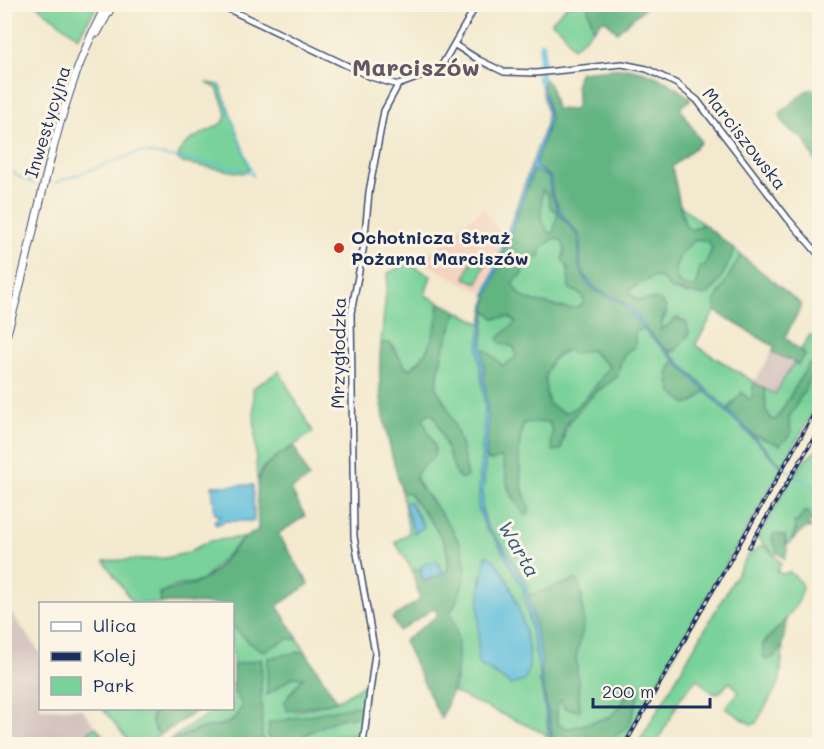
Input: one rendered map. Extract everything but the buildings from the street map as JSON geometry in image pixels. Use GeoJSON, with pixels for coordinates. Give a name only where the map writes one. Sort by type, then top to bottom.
{"type":"FeatureCollection","features":[{"type":"Feature","properties":{"kind":"main road","name":"Inwestycyjna"},"geometry":{"type":"LineString","coordinates":[[4,343],[59,126],[107,4]]}},
{"type":"Feature","properties":{"kind":"main road","name":"Inwestycyjna"},"geometry":{"type":"LineString","coordinates":[[87,51],[113,4]]}},
{"type":"Feature","properties":{"kind":"street"},"geometry":{"type":"LineString","coordinates":[[218,4],[371,77],[398,85],[437,70],[455,45],[477,4]]}},
{"type":"Feature","properties":{"kind":"street","name":"Marciszowska"},"geometry":{"type":"LineString","coordinates":[[455,45],[498,70],[519,74],[622,64],[647,69],[682,87],[697,100],[819,256]]}},
{"type":"Feature","properties":{"kind":"street","name":"Mrzygłodzka"},"geometry":{"type":"LineString","coordinates":[[363,744],[375,652],[354,537],[351,314],[380,126],[389,98],[398,85]]}},
{"type":"Feature","properties":{"kind":"shaded area"},"geometry":{"type":"Polygon","coordinates":[[[483,209],[503,238],[483,293],[418,260],[449,239],[447,236],[483,209]]]}},
{"type":"Feature","properties":{"kind":"shaded area"},"geometry":{"type":"Polygon","coordinates":[[[772,352],[793,364],[775,394],[754,382],[772,352]]]}},
{"type":"Feature","properties":{"kind":"shaded area"},"geometry":{"type":"Polygon","coordinates":[[[4,602],[39,652],[39,710],[83,710],[96,727],[73,744],[5,744],[4,602]]]}},
{"type":"Feature","properties":{"kind":"green space"},"geometry":{"type":"Polygon","coordinates":[[[590,4],[648,5],[617,32],[604,19],[594,29],[588,9],[590,4]]]}},
{"type":"Feature","properties":{"kind":"green space"},"geometry":{"type":"Polygon","coordinates":[[[36,5],[98,5],[78,37],[36,5]]]}},
{"type":"Feature","properties":{"kind":"green space"},"geometry":{"type":"Polygon","coordinates":[[[568,5],[590,5],[588,9],[594,29],[573,48],[562,30],[551,22],[568,5]]]}},
{"type":"Feature","properties":{"kind":"green space"},"geometry":{"type":"Polygon","coordinates":[[[626,68],[644,72],[677,88],[691,99],[680,108],[701,142],[672,167],[683,220],[686,227],[692,230],[703,224],[734,249],[719,281],[705,296],[671,289],[662,278],[653,277],[630,289],[629,293],[637,300],[659,300],[666,307],[660,331],[677,318],[687,323],[689,334],[675,351],[665,349],[624,303],[597,290],[587,279],[580,266],[579,234],[563,216],[552,193],[550,176],[535,166],[550,119],[541,75],[550,85],[556,109],[574,110],[577,102],[576,82],[580,72],[626,68]],[[698,239],[687,247],[678,259],[675,273],[681,284],[695,288],[700,267],[705,265],[712,249],[709,242],[698,239]]]}},
{"type":"Feature","properties":{"kind":"green space"},"geometry":{"type":"Polygon","coordinates":[[[207,83],[220,85],[250,168],[243,173],[183,163],[178,159],[184,145],[190,140],[220,125],[225,120],[226,112],[217,88],[207,83]]]}},
{"type":"Feature","properties":{"kind":"green space"},"geometry":{"type":"Polygon","coordinates":[[[812,89],[818,91],[816,98],[819,100],[819,164],[815,161],[804,139],[786,127],[780,113],[806,91],[812,89]]]}},
{"type":"Feature","properties":{"kind":"green space"},"geometry":{"type":"Polygon","coordinates":[[[534,169],[549,177],[550,191],[560,215],[579,237],[579,265],[587,283],[600,293],[622,303],[643,329],[635,332],[635,347],[624,355],[617,377],[594,393],[565,426],[561,450],[553,451],[552,429],[549,422],[524,423],[519,469],[529,515],[526,515],[509,491],[502,457],[491,461],[486,458],[487,407],[482,350],[486,350],[503,366],[516,357],[514,347],[500,343],[498,338],[516,322],[510,317],[494,318],[486,310],[488,293],[534,169]],[[542,190],[541,218],[549,233],[553,233],[558,213],[550,207],[548,195],[542,190]],[[555,238],[542,247],[540,257],[523,260],[522,275],[512,283],[516,290],[524,298],[534,302],[568,308],[580,306],[584,303],[582,295],[569,288],[568,268],[562,259],[565,250],[562,241],[555,238]],[[568,350],[554,359],[547,372],[546,388],[549,404],[566,412],[583,400],[609,366],[591,350],[573,354],[568,350]]]}},
{"type":"Feature","properties":{"kind":"green space"},"geometry":{"type":"Polygon","coordinates":[[[542,190],[548,195],[549,204],[558,213],[553,233],[549,234],[541,218],[542,190]]]}},
{"type":"Feature","properties":{"kind":"green space"},"geometry":{"type":"Polygon","coordinates":[[[680,205],[703,224],[692,230],[686,227],[680,205]]]}},
{"type":"Feature","properties":{"kind":"green space"},"geometry":{"type":"Polygon","coordinates":[[[555,238],[562,241],[564,246],[565,252],[562,259],[568,268],[572,290],[582,295],[584,303],[576,308],[564,308],[529,300],[516,290],[512,283],[522,275],[523,260],[535,258],[541,254],[542,247],[555,238]]]}},
{"type":"Feature","properties":{"kind":"green space"},"geometry":{"type":"Polygon","coordinates":[[[698,239],[709,242],[712,249],[705,265],[700,267],[695,289],[681,284],[675,274],[682,253],[698,239]]]}},
{"type":"Feature","properties":{"kind":"green space"},"geometry":{"type":"Polygon","coordinates":[[[734,249],[741,255],[714,302],[718,313],[715,311],[695,345],[754,382],[752,399],[748,400],[745,395],[732,402],[728,410],[669,352],[675,351],[687,323],[677,318],[659,331],[667,311],[663,303],[654,299],[637,300],[629,293],[630,289],[653,277],[662,278],[671,289],[687,294],[714,289],[734,249]]]}},
{"type":"Feature","properties":{"kind":"green space"},"geometry":{"type":"Polygon","coordinates":[[[741,255],[802,305],[785,337],[805,355],[798,364],[772,352],[775,347],[718,313],[714,303],[741,255]]]}},
{"type":"Feature","properties":{"kind":"green space"},"geometry":{"type":"Polygon","coordinates":[[[473,257],[486,261],[478,283],[465,278],[473,257]]]}},
{"type":"Feature","properties":{"kind":"green space"},"geometry":{"type":"Polygon","coordinates":[[[408,263],[431,276],[425,295],[439,302],[432,340],[422,357],[409,369],[390,343],[381,343],[388,273],[408,263]]]}},
{"type":"Feature","properties":{"kind":"green space"},"geometry":{"type":"Polygon","coordinates":[[[439,302],[457,311],[442,353],[436,388],[448,408],[457,431],[467,477],[461,479],[456,474],[435,416],[430,413],[423,418],[434,445],[434,454],[419,471],[416,480],[453,532],[465,560],[465,575],[454,607],[450,612],[457,639],[455,680],[441,719],[404,641],[438,615],[434,608],[399,631],[392,618],[420,600],[412,570],[420,569],[423,581],[427,581],[447,572],[449,561],[447,550],[437,529],[408,492],[402,493],[384,419],[380,382],[381,343],[390,343],[405,367],[410,369],[423,357],[432,340],[439,302]]]}},
{"type":"Feature","properties":{"kind":"green space"},"geometry":{"type":"Polygon","coordinates":[[[486,310],[494,318],[510,317],[516,323],[506,331],[503,344],[514,347],[516,357],[503,366],[486,350],[482,350],[486,310]]]}},
{"type":"Feature","properties":{"kind":"green space"},"geometry":{"type":"Polygon","coordinates":[[[457,311],[482,324],[480,356],[485,407],[480,484],[481,513],[484,524],[494,536],[523,588],[541,679],[538,681],[541,682],[550,744],[545,744],[546,734],[453,692],[458,652],[450,612],[465,576],[465,561],[455,534],[418,483],[416,475],[419,469],[423,417],[431,412],[438,423],[450,456],[466,468],[451,417],[436,388],[442,353],[457,311]],[[481,575],[478,662],[510,684],[529,660],[525,632],[511,587],[481,575]]]}},
{"type":"Feature","properties":{"kind":"green space"},"geometry":{"type":"Polygon","coordinates":[[[643,329],[675,359],[669,372],[669,379],[672,390],[681,400],[687,404],[693,403],[704,392],[708,393],[755,439],[753,435],[780,445],[789,428],[789,418],[811,378],[794,393],[776,420],[772,420],[766,410],[765,389],[775,394],[793,364],[798,364],[805,355],[801,349],[810,335],[819,341],[819,400],[783,466],[759,442],[782,467],[623,744],[605,744],[629,726],[640,690],[628,690],[621,706],[610,717],[575,727],[567,728],[556,724],[557,704],[561,700],[564,708],[579,711],[580,709],[576,657],[583,618],[582,595],[575,580],[528,596],[523,580],[514,564],[487,526],[482,507],[485,460],[491,461],[502,456],[509,491],[525,515],[529,510],[521,478],[519,455],[524,422],[549,422],[553,434],[552,440],[564,440],[569,423],[583,405],[617,377],[622,359],[630,349],[635,347],[635,332],[643,329]]]}},
{"type":"Feature","properties":{"kind":"green space"},"geometry":{"type":"Polygon","coordinates":[[[568,350],[590,350],[609,366],[583,400],[571,410],[564,412],[549,404],[546,380],[547,372],[554,359],[568,350]]]}},
{"type":"Feature","properties":{"kind":"green space"},"geometry":{"type":"Polygon","coordinates":[[[675,359],[708,393],[704,392],[693,403],[687,404],[672,393],[668,375],[675,359]]]}},
{"type":"Feature","properties":{"kind":"green space"},"geometry":{"type":"Polygon","coordinates":[[[812,363],[814,373],[789,418],[791,434],[780,445],[753,435],[728,410],[742,392],[748,399],[752,399],[754,382],[765,389],[766,410],[772,420],[776,420],[808,365],[812,363]]]}},
{"type":"Feature","properties":{"kind":"green space"},"geometry":{"type":"Polygon","coordinates":[[[279,371],[313,432],[263,467],[257,481],[253,388],[279,371]]]}},
{"type":"Feature","properties":{"kind":"green space"},"geometry":{"type":"Polygon","coordinates":[[[294,446],[309,478],[291,490],[305,516],[278,534],[309,584],[277,606],[298,639],[288,639],[263,651],[250,643],[234,627],[234,602],[161,602],[160,594],[201,581],[215,571],[241,542],[258,530],[259,480],[262,471],[279,455],[294,446]]]}},
{"type":"Feature","properties":{"kind":"green space"},"geometry":{"type":"Polygon","coordinates":[[[819,448],[819,525],[811,519],[808,512],[805,512],[797,522],[792,540],[787,545],[785,536],[772,538],[778,550],[776,555],[757,538],[805,460],[819,448]]]}},
{"type":"Feature","properties":{"kind":"green space"},"geometry":{"type":"Polygon","coordinates":[[[408,492],[436,529],[447,550],[447,572],[443,574],[442,569],[421,566],[420,569],[412,570],[395,542],[409,533],[402,493],[408,492]],[[411,502],[405,503],[414,533],[424,526],[411,502]]]}},
{"type":"Feature","properties":{"kind":"green space"},"geometry":{"type":"Polygon","coordinates":[[[808,512],[815,523],[809,521],[808,524],[812,528],[806,528],[792,540],[796,529],[794,522],[798,522],[803,513],[808,512]]]}},
{"type":"Feature","properties":{"kind":"green space"},"geometry":{"type":"Polygon","coordinates":[[[774,533],[785,536],[787,551],[785,559],[778,553],[772,538],[774,533]]]}},
{"type":"Feature","properties":{"kind":"green space"},"geometry":{"type":"Polygon","coordinates":[[[244,537],[202,581],[172,587],[160,593],[161,602],[132,602],[104,561],[165,558],[187,553],[209,541],[244,537]]]}},
{"type":"Feature","properties":{"kind":"green space"},"geometry":{"type":"Polygon","coordinates":[[[761,546],[766,547],[781,563],[777,572],[782,574],[790,572],[799,580],[802,593],[794,609],[762,644],[774,657],[783,647],[780,681],[756,723],[752,725],[725,708],[739,692],[730,682],[720,692],[714,694],[697,679],[682,696],[656,744],[638,744],[748,555],[761,546]]]}},
{"type":"Feature","properties":{"kind":"green space"},"geometry":{"type":"Polygon","coordinates":[[[575,580],[579,581],[580,585],[584,624],[576,657],[580,709],[579,711],[564,707],[561,700],[557,704],[557,724],[567,728],[575,727],[610,717],[621,706],[632,684],[636,683],[640,690],[629,726],[605,744],[552,744],[538,642],[528,596],[575,580]]]}},
{"type":"Feature","properties":{"kind":"green space"},"geometry":{"type":"Polygon","coordinates":[[[787,618],[780,649],[777,654],[766,660],[763,654],[765,643],[787,618]]]}},
{"type":"Feature","properties":{"kind":"green space"},"geometry":{"type":"Polygon","coordinates":[[[234,628],[250,643],[263,651],[288,639],[298,639],[305,651],[268,658],[267,694],[293,677],[304,677],[288,695],[295,712],[337,701],[368,682],[360,736],[357,734],[341,735],[313,744],[265,744],[260,728],[262,662],[234,665],[234,628]]]}},
{"type":"Feature","properties":{"kind":"green space"},"geometry":{"type":"Polygon","coordinates":[[[305,651],[337,701],[288,711],[284,702],[304,677],[293,677],[267,695],[268,658],[305,651]]]}},
{"type":"Feature","properties":{"kind":"green space"},"geometry":{"type":"Polygon","coordinates":[[[261,659],[262,740],[230,744],[166,744],[202,728],[227,725],[236,718],[242,705],[234,692],[234,665],[261,659]]]}},
{"type":"Feature","properties":{"kind":"green space"},"geometry":{"type":"Polygon","coordinates":[[[234,692],[242,705],[230,721],[200,729],[165,743],[212,711],[234,710],[234,692]]]}},
{"type":"Feature","properties":{"kind":"green space"},"geometry":{"type":"Polygon","coordinates":[[[353,706],[363,707],[360,717],[343,718],[298,738],[280,743],[271,744],[268,737],[269,723],[353,706]]]}},
{"type":"Feature","properties":{"kind":"green space"},"geometry":{"type":"Polygon","coordinates":[[[104,710],[154,710],[151,716],[155,730],[160,735],[147,744],[131,744],[104,710]]]}},
{"type":"Feature","properties":{"kind":"green space"},"geometry":{"type":"Polygon","coordinates":[[[154,710],[198,710],[160,735],[151,723],[154,710]]]}},
{"type":"Feature","properties":{"kind":"green space"},"geometry":{"type":"Polygon","coordinates":[[[96,727],[110,744],[73,744],[96,727]]]}},
{"type":"Feature","properties":{"kind":"green space"},"geometry":{"type":"Polygon","coordinates":[[[357,734],[360,736],[357,744],[313,744],[341,735],[357,734]]]}},
{"type":"Feature","properties":{"kind":"water"},"geometry":{"type":"Polygon","coordinates":[[[541,75],[550,119],[535,166],[551,178],[552,193],[563,216],[580,237],[580,266],[587,279],[597,290],[615,297],[630,307],[648,332],[738,420],[782,467],[641,327],[622,303],[596,291],[587,283],[579,265],[579,237],[560,215],[550,191],[549,177],[533,170],[488,296],[485,295],[546,124],[547,113],[539,76],[541,75]]]}},
{"type":"Feature","properties":{"kind":"water"},"geometry":{"type":"Polygon","coordinates":[[[486,298],[482,347],[488,418],[482,510],[487,527],[503,546],[526,584],[542,661],[542,682],[551,723],[552,744],[541,684],[538,681],[541,679],[523,588],[494,536],[486,530],[478,508],[485,407],[478,348],[486,298]]]}},
{"type":"Feature","properties":{"kind":"water"},"geometry":{"type":"Polygon","coordinates":[[[253,485],[254,521],[226,521],[216,525],[214,521],[221,515],[215,514],[212,486],[253,485]]]}},
{"type":"Feature","properties":{"kind":"water"},"geometry":{"type":"Polygon","coordinates":[[[408,501],[424,527],[414,533],[405,503],[408,501]]]}},
{"type":"Feature","properties":{"kind":"water"},"geometry":{"type":"Polygon","coordinates":[[[486,555],[495,561],[511,588],[527,640],[529,667],[527,674],[524,681],[510,685],[478,662],[479,602],[486,555]]]}},
{"type":"Feature","properties":{"kind":"water"},"geometry":{"type":"Polygon","coordinates":[[[437,560],[443,574],[423,581],[421,566],[437,560]]]}},
{"type":"Feature","properties":{"kind":"waterway","name":"Warta"},"geometry":{"type":"LineString","coordinates":[[540,79],[542,45]]}},
{"type":"Feature","properties":{"kind":"waterway"},"geometry":{"type":"LineString","coordinates":[[219,85],[253,175]]}},
{"type":"Feature","properties":{"kind":"waterway"},"geometry":{"type":"LineString","coordinates":[[54,183],[140,152],[241,168],[253,176]]}},
{"type":"Feature","properties":{"kind":"waterway"},"geometry":{"type":"LineString","coordinates":[[4,160],[16,175],[35,184]]}},
{"type":"Feature","properties":{"kind":"waterway"},"geometry":{"type":"LineString","coordinates":[[781,466],[820,492]]}},
{"type":"Feature","properties":{"kind":"railway"},"geometry":{"type":"LineString","coordinates":[[625,744],[820,403]]}},
{"type":"Feature","properties":{"kind":"railway"},"geometry":{"type":"LineString","coordinates":[[749,547],[820,428]]}},
{"type":"Feature","properties":{"kind":"place","name":"Ochotnicza Straż Pożarna Marciszów"},"geometry":{"type":"Point","coordinates":[339,248]}},
{"type":"Feature","properties":{"kind":"district","name":"Marciszów"},"geometry":{"type":"Point","coordinates":[416,68]}}]}
